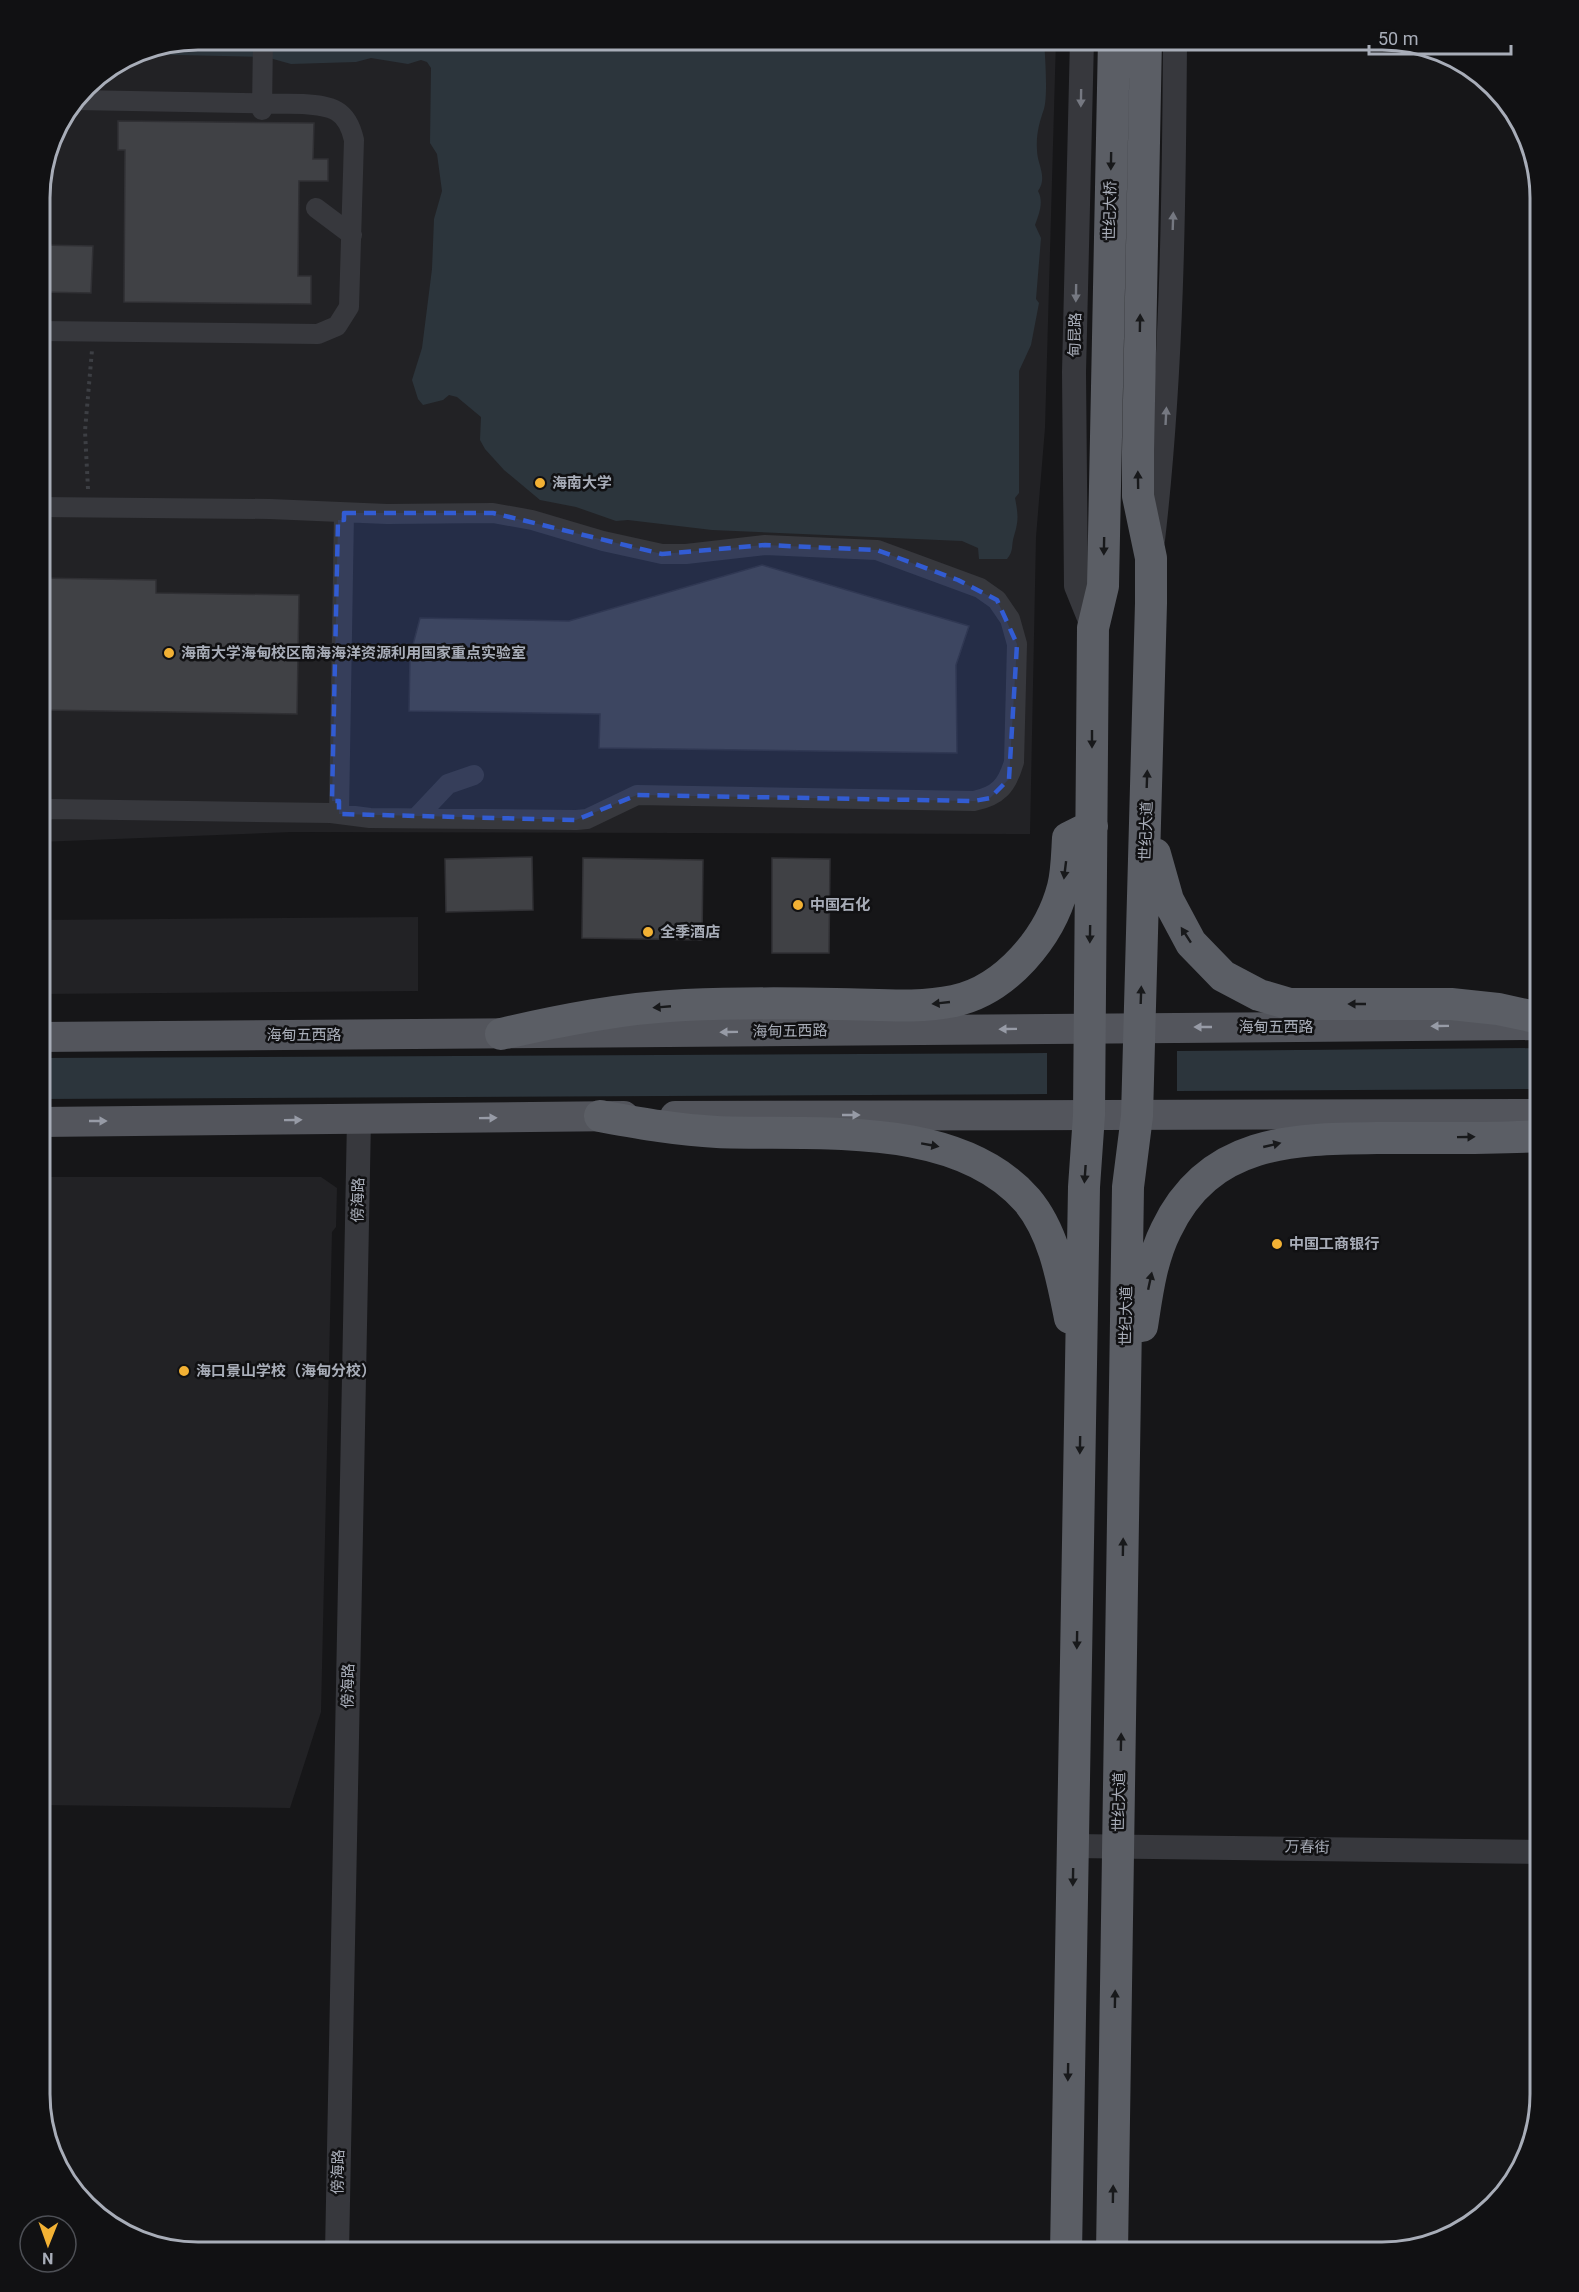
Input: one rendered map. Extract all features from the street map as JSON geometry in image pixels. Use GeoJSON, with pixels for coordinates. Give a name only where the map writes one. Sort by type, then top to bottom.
{"type":"FeatureCollection","features":[{"type":"Feature","properties":{"kind":"highway","name":"世纪大桥"},"geometry":{"type":"LineString","coordinates":[[1093,628],[1104,586],[1114,50]]}},
{"type":"Feature","properties":{"kind":"highway","name":"世纪大道"},"geometry":{"type":"LineString","coordinates":[[1112,2242],[1128,1187],[1137,1116],[1151,558],[1138,496],[1146,50]]}},
{"type":"Feature","properties":{"kind":"highway"},"geometry":{"type":"LineString","coordinates":[[1066,2242],[1084,1187],[1089,1115],[1093,628]]}},
{"type":"Feature","properties":{"kind":"highway"},"geometry":{"type":"LineString","coordinates":[[501,1034],[586,1015],[683,1005],[899,1005],[955,1001],[976,993],[1002,977],[1035,944],[1056,908],[1063,886],[1068,838],[1092,826]]}},
{"type":"Feature","properties":{"kind":"highway"},"geometry":{"type":"LineString","coordinates":[[1145,840],[1157,856],[1159,877],[1168,900],[1191,943],[1223,976],[1247,990],[1290,1004],[1451,1004],[1498,1009],[1530,1016]]}},
{"type":"Feature","properties":{"kind":"highway"},"geometry":{"type":"LineString","coordinates":[[600,1116],[661,1127],[715,1132],[889,1139],[938,1146],[975,1161],[1006,1180],[1027,1201],[1043,1225],[1055,1252],[1066,1296],[1072,1329],[1072,1366],[1081,1387]]}},
{"type":"Feature","properties":{"kind":"highway"},"geometry":{"type":"LineString","coordinates":[[1125,1400],[1137,1366],[1149,1284],[1162,1237],[1175,1212],[1194,1188],[1229,1161],[1272,1145],[1311,1139],[1530,1136]]}},
{"type":"Feature","properties":{"kind":"main road","name":"海甸五西路"},"geometry":{"type":"LineString","coordinates":[[50,1037],[1530,1025]]}},
{"type":"Feature","properties":{"kind":"main road"},"geometry":{"type":"LineString","coordinates":[[50,1122],[600,1116],[1530,1114]]}},
{"type":"Feature","properties":{"kind":"street"},"geometry":{"type":"LineString","coordinates":[[262,107],[263,50]]}},
{"type":"Feature","properties":{"kind":"street","name":"甸昆路"},"geometry":{"type":"LineString","coordinates":[[1082,50],[1074,372],[1076,586],[1093,628]]}},
{"type":"Feature","properties":{"kind":"street"},"geometry":{"type":"LineString","coordinates":[[1151,558],[1165,436],[1169,356],[1175,50]]}},
{"type":"Feature","properties":{"kind":"street"},"geometry":{"type":"LineString","coordinates":[[86,100],[262,107]]}},
{"type":"Feature","properties":{"kind":"street"},"geometry":{"type":"LineString","coordinates":[[50,323],[327,325],[338,315],[342,307],[354,140],[351,127],[344,116],[320,105],[80,107]]}},
{"type":"Feature","properties":{"kind":"street"},"geometry":{"type":"LineString","coordinates":[[316,208],[349,232]]}},
{"type":"Feature","properties":{"kind":"street"},"geometry":{"type":"LineString","coordinates":[[50,331],[318,334],[328,331],[344,320],[349,307],[349,232]]}},
{"type":"Feature","properties":{"kind":"street"},"geometry":{"type":"LineString","coordinates":[[50,507],[270,509],[341,517]]}},
{"type":"Feature","properties":{"kind":"street"},"geometry":{"type":"LineString","coordinates":[[335,808],[341,517]]}},
{"type":"Feature","properties":{"kind":"street"},"geometry":{"type":"LineString","coordinates":[[50,518],[341,517],[492,521],[666,562],[689,562],[765,553],[876,558],[976,597],[992,607],[1001,621],[1008,644],[1004,761],[995,781],[975,792],[637,787],[620,790],[586,809],[576,810],[421,813],[355,807],[50,809]]}},
{"type":"Feature","properties":{"kind":"street"},"geometry":{"type":"LineString","coordinates":[[421,813],[448,784],[474,775]]}},
{"type":"Feature","properties":{"kind":"street"},"geometry":{"type":"LineString","coordinates":[[50,798],[335,808]]}},
{"type":"Feature","properties":{"kind":"street","name":"傍海路"},"geometry":{"type":"LineString","coordinates":[[326,2242],[354,1119]]}},
{"type":"Feature","properties":{"kind":"street","name":"傍海路"},"geometry":{"type":"LineString","coordinates":[[337,2242],[354,1119]]}},
{"type":"Feature","properties":{"kind":"street","name":"万春街"},"geometry":{"type":"LineString","coordinates":[[1074,1840],[1530,1842]]}},
{"type":"Feature","properties":{"kind":"street","name":"万春街"},"geometry":{"type":"LineString","coordinates":[[1118,1840],[1530,1852]]}},
{"type":"Feature","properties":{"kind":"path"},"geometry":{"type":"LineString","coordinates":[[89,508],[85,430],[93,366],[92,332]]}},
{"type":"Feature","properties":{"kind":"highlighted area"},"geometry":{"type":"Polygon","coordinates":[[[344,513],[493,513],[662,554],[765,545],[877,550],[958,580],[997,600],[1017,644],[1009,779],[990,798],[974,801],[637,795],[576,820],[339,814],[339,801],[332,801],[338,520],[344,520],[344,513]]]}},
{"type":"Feature","properties":{"kind":"shaded area","name":"海南大学"},"geometry":{"type":"Polygon","coordinates":[[[188,50],[1056,50],[1045,428],[1036,537],[1030,834],[292,832],[50,842],[50,188],[55,159],[65,132],[80,107],[93,93],[123,69],[169,52],[188,50]]]}},
{"type":"Feature","properties":{"kind":"shaded area"},"geometry":{"type":"Polygon","coordinates":[[[188,50],[1045,50],[1046,94],[1037,145],[1042,181],[1038,191],[1041,199],[1035,225],[1041,238],[1036,299],[1039,303],[1031,345],[1019,371],[1019,493],[1015,498],[1017,521],[1012,551],[1007,559],[979,559],[978,548],[962,541],[712,530],[628,520],[616,521],[576,507],[540,500],[504,470],[485,449],[480,440],[481,417],[457,397],[449,395],[443,400],[423,405],[418,399],[412,380],[422,348],[432,269],[434,219],[442,191],[437,154],[430,143],[431,68],[427,62],[421,60],[408,64],[371,58],[356,62],[291,64],[266,57],[160,55],[188,50]]]}},
{"type":"Feature","properties":{"kind":"shaded area"},"geometry":{"type":"Polygon","coordinates":[[[418,917],[418,991],[50,994],[50,920],[418,917]]]}},
{"type":"Feature","properties":{"kind":"shaded area"},"geometry":{"type":"Polygon","coordinates":[[[1530,1048],[1530,1089],[1177,1091],[1177,1051],[1530,1048]]]}},
{"type":"Feature","properties":{"kind":"shaded area"},"geometry":{"type":"Polygon","coordinates":[[[1047,1053],[1047,1094],[50,1099],[50,1058],[1047,1053]]]}},
{"type":"Feature","properties":{"kind":"shaded area","name":"海口景山学校（海甸分校）"},"geometry":{"type":"Polygon","coordinates":[[[50,1177],[321,1177],[337,1188],[336,1227],[332,1232],[321,1712],[290,1808],[50,1805],[50,1177]]]}},
{"type":"Feature","properties":{"kind":"building"},"geometry":{"type":"Polygon","coordinates":[[[118,121],[314,123],[313,159],[328,159],[328,181],[299,181],[298,276],[311,276],[311,304],[124,302],[125,150],[118,150],[118,121]]]}},
{"type":"Feature","properties":{"kind":"building"},"geometry":{"type":"Polygon","coordinates":[[[50,245],[93,246],[91,293],[50,292],[50,245]]]}},
{"type":"Feature","properties":{"kind":"building"},"geometry":{"type":"Polygon","coordinates":[[[762,565],[969,626],[956,665],[957,753],[599,748],[600,714],[409,711],[410,656],[420,618],[569,621],[762,565]]]}},
{"type":"Feature","properties":{"kind":"building","name":"海南大学海甸校区南海海洋资源利用国家重点实验室"},"geometry":{"type":"Polygon","coordinates":[[[50,578],[156,580],[156,593],[299,595],[297,714],[50,710],[50,578]]]}},
{"type":"Feature","properties":{"kind":"building"},"geometry":{"type":"Polygon","coordinates":[[[532,857],[533,910],[446,912],[445,859],[532,857]]]}},
{"type":"Feature","properties":{"kind":"building"},"geometry":{"type":"Polygon","coordinates":[[[583,858],[703,860],[702,940],[582,938],[583,858]]]}},
{"type":"Feature","properties":{"kind":"building"},"geometry":{"type":"Polygon","coordinates":[[[772,858],[830,859],[829,953],[772,953],[772,858]]]}},
{"type":"Feature","properties":{"kind":"place","name":"海南大学"},"geometry":{"type":"Point","coordinates":[540,483]}},
{"type":"Feature","properties":{"kind":"place","name":"海南大学海甸校区南海海洋资源利用国家重点实验室"},"geometry":{"type":"Point","coordinates":[169,653]}},
{"type":"Feature","properties":{"kind":"place","name":"中国石化"},"geometry":{"type":"Point","coordinates":[798,905]}},
{"type":"Feature","properties":{"kind":"place","name":"全季酒店"},"geometry":{"type":"Point","coordinates":[648,932]}},
{"type":"Feature","properties":{"kind":"place","name":"中国工商银行"},"geometry":{"type":"Point","coordinates":[1277,1244]}},
{"type":"Feature","properties":{"kind":"place","name":"海口景山学校（海甸分校）"},"geometry":{"type":"Point","coordinates":[184,1371]}}]}
